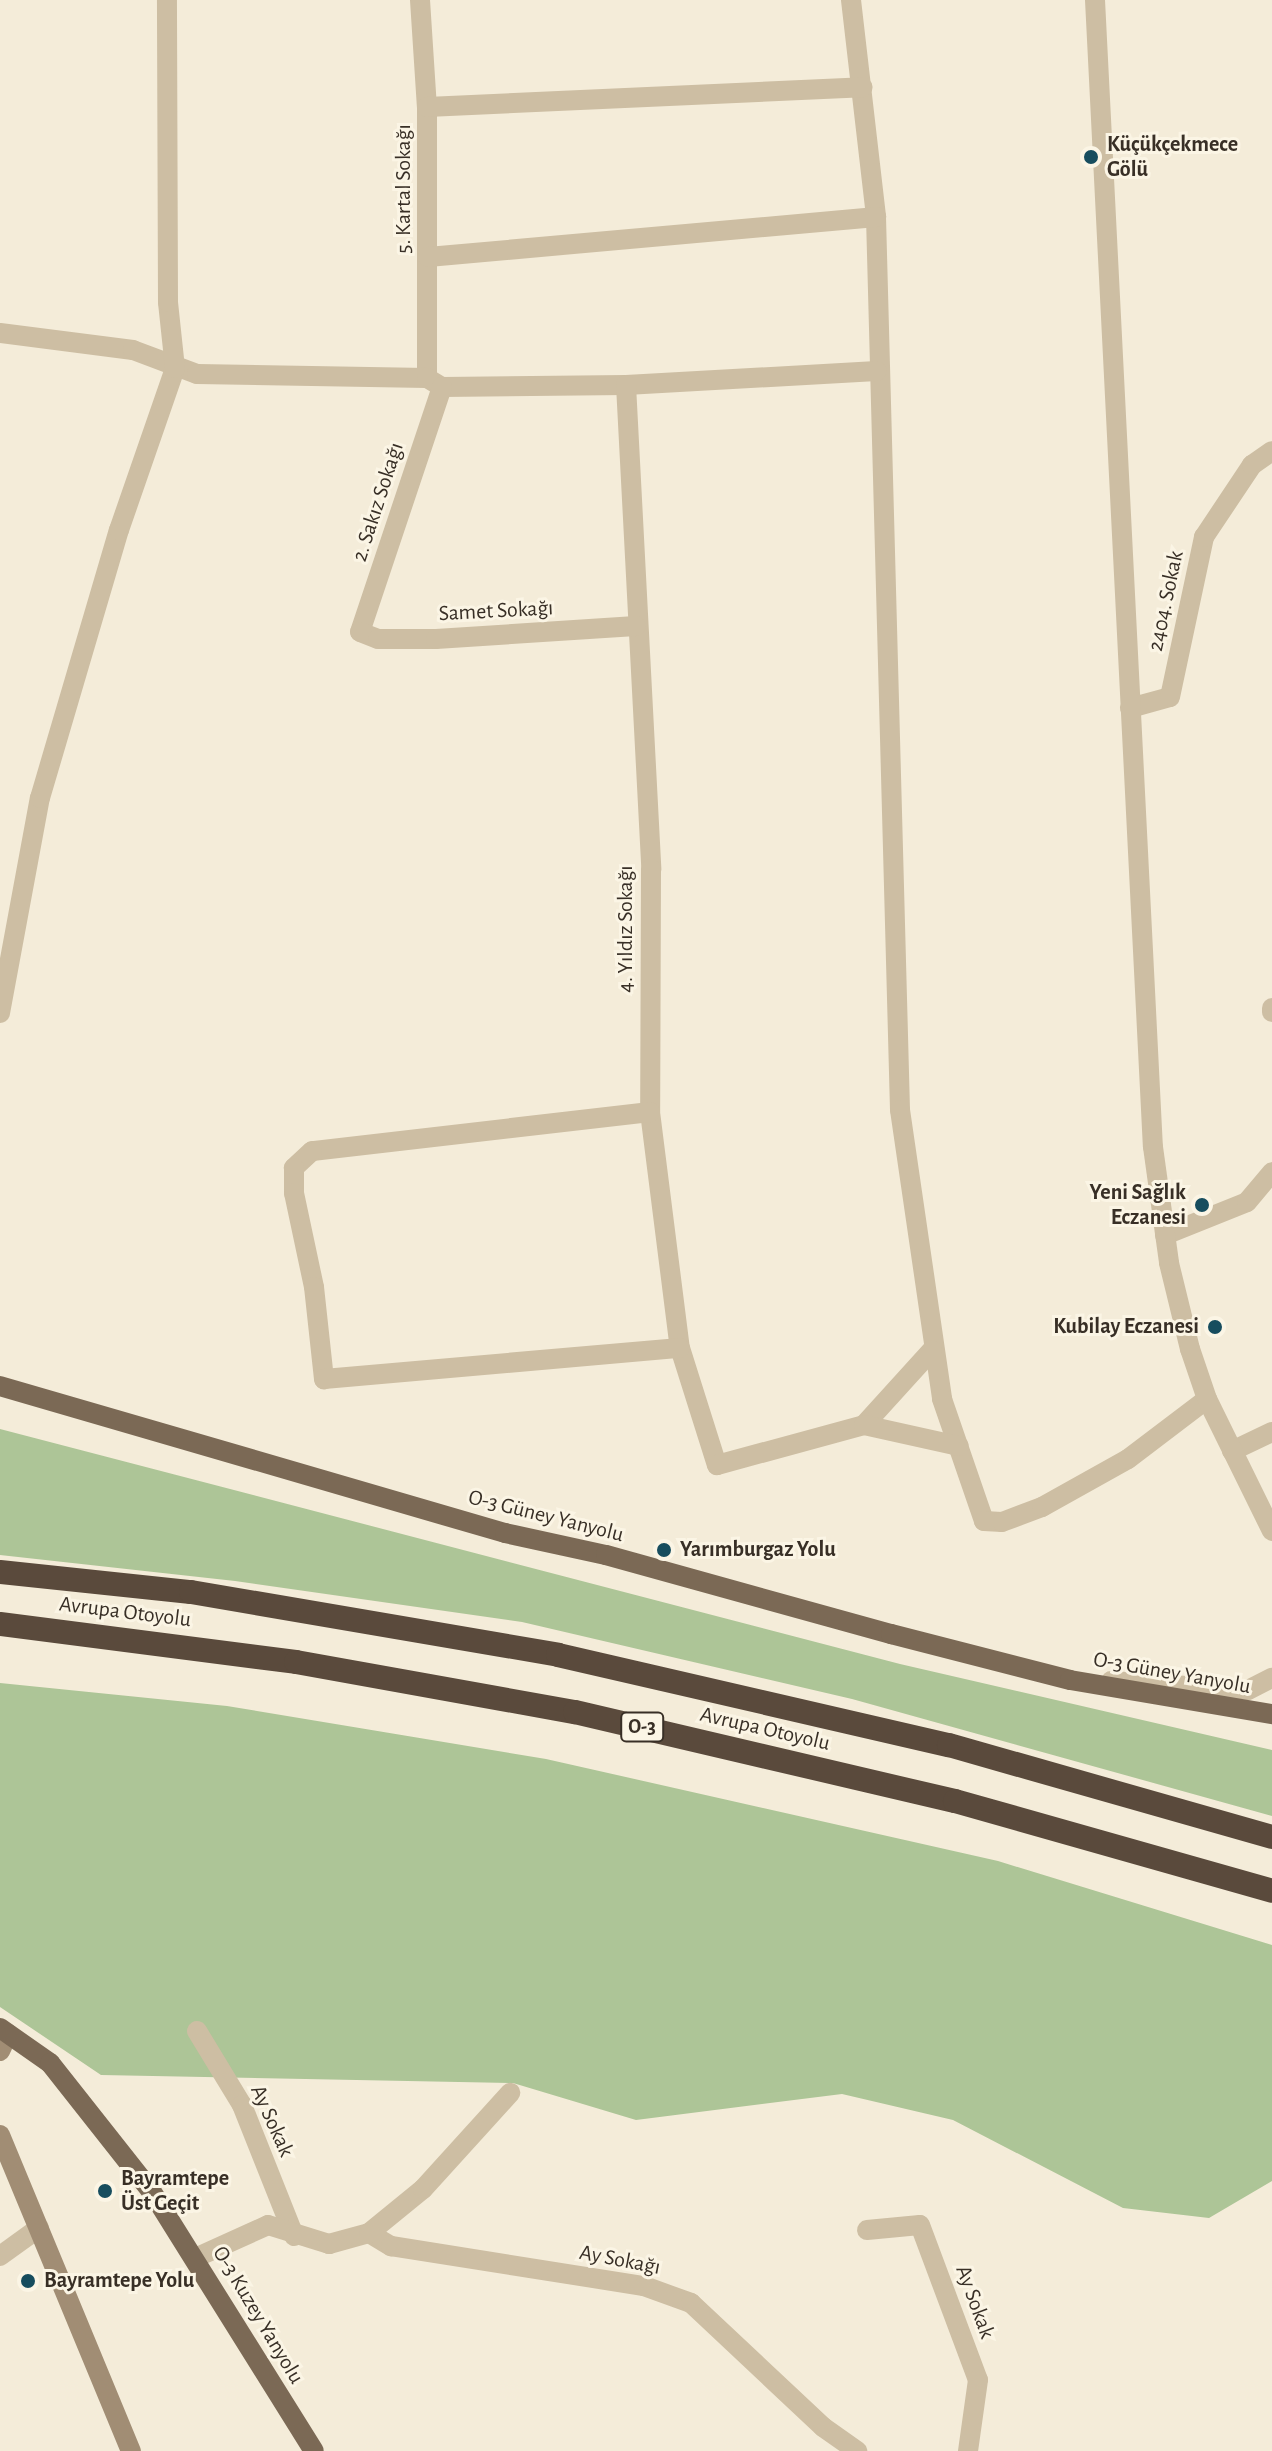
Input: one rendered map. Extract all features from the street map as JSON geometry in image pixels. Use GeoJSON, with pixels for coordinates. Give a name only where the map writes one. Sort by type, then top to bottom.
{"type":"FeatureCollection","features":[{"type":"Feature","properties":{"kind":"highway","name":"Avrupa Otoyolu"},"geometry":{"type":"LineString","coordinates":[[0,1572],[191,1592],[558,1655],[949,1745],[1272,1837]]}},
{"type":"Feature","properties":{"kind":"highway","name":"Avrupa Otoyolu"},"geometry":{"type":"LineString","coordinates":[[0,1624],[296,1662],[575,1712],[955,1801],[1272,1891]]}},
{"type":"Feature","properties":{"kind":"main road","name":"O-3 Güney Yanyolu"},"geometry":{"type":"LineString","coordinates":[[0,1386],[505,1533],[606,1555],[1070,1680],[1272,1714]]}},
{"type":"Feature","properties":{"kind":"main road","name":"O-3 Kuzey Yanyolu"},"geometry":{"type":"LineString","coordinates":[[3,2038],[50,2063],[95,2116],[195,2258],[314,2451]]}},
{"type":"Feature","properties":{"kind":"main road"},"geometry":{"type":"LineString","coordinates":[[0,2135],[131,2451]]}},
{"type":"Feature","properties":{"kind":"street"},"geometry":{"type":"LineString","coordinates":[[0,1013],[40,798],[119,530],[175,368],[168,302],[167,0]]}},
{"type":"Feature","properties":{"kind":"street","name":"5. Kartal Sokağı"},"geometry":{"type":"LineString","coordinates":[[420,0],[427,107],[428,257],[434,382]]}},
{"type":"Feature","properties":{"kind":"street"},"geometry":{"type":"LineString","coordinates":[[851,0],[876,217],[877,371],[900,1110],[932,1350],[984,1521],[1002,1522],[1042,1507],[1128,1459],[1207,1399]]}},
{"type":"Feature","properties":{"kind":"street"},"geometry":{"type":"LineString","coordinates":[[1095,0],[1153,1147],[1165,1235],[1190,1349],[1207,1399],[1272,1531]]}},
{"type":"Feature","properties":{"kind":"street"},"geometry":{"type":"LineString","coordinates":[[427,107],[863,87]]}},
{"type":"Feature","properties":{"kind":"street"},"geometry":{"type":"LineString","coordinates":[[428,257],[876,217]]}},
{"type":"Feature","properties":{"kind":"street"},"geometry":{"type":"LineString","coordinates":[[0,333],[133,350],[197,374],[626,385],[877,371]]}},
{"type":"Feature","properties":{"kind":"street","name":"2. Sakız Sokağı"},"geometry":{"type":"LineString","coordinates":[[360,632],[434,382]]}},
{"type":"Feature","properties":{"kind":"street","name":"4. Yıldız Sokağı"},"geometry":{"type":"LineString","coordinates":[[626,385],[636,626],[651,869],[650,1112],[680,1348],[717,1465],[864,1425]]}},
{"type":"Feature","properties":{"kind":"street","name":"2404. Sokak"},"geometry":{"type":"LineString","coordinates":[[1130,708],[1170,697],[1204,537],[1252,465],[1272,451]]}},
{"type":"Feature","properties":{"kind":"street","name":"Samet Sokağı"},"geometry":{"type":"LineString","coordinates":[[360,632],[378,639],[436,639],[636,626]]}},
{"type":"Feature","properties":{"kind":"street"},"geometry":{"type":"LineString","coordinates":[[650,1112],[312,1151],[294,1168],[294,1193],[314,1287],[324,1379],[680,1348]]}},
{"type":"Feature","properties":{"kind":"street"},"geometry":{"type":"LineString","coordinates":[[1165,1235],[1247,1202],[1272,1172]]}},
{"type":"Feature","properties":{"kind":"street"},"geometry":{"type":"LineString","coordinates":[[932,1350],[864,1425],[959,1446]]}},
{"type":"Feature","properties":{"kind":"street"},"geometry":{"type":"LineString","coordinates":[[1232,1451],[1272,1432]]}},
{"type":"Feature","properties":{"kind":"street"},"geometry":{"type":"LineString","coordinates":[[1070,1680],[1248,1690],[1272,1678]]}},
{"type":"Feature","properties":{"kind":"street","name":"Ay Sokak"},"geometry":{"type":"LineString","coordinates":[[197,2031],[242,2105],[294,2236]]}},
{"type":"Feature","properties":{"kind":"street"},"geometry":{"type":"LineString","coordinates":[[195,2258],[268,2225],[294,2236],[329,2244],[369,2233],[423,2189],[510,2093]]}},
{"type":"Feature","properties":{"kind":"street","name":"Ay Sokak"},"geometry":{"type":"LineString","coordinates":[[867,2230],[920,2225],[978,2380],[968,2451]]}},
{"type":"Feature","properties":{"kind":"street"},"geometry":{"type":"LineString","coordinates":[[0,2256],[39,2228]]}},
{"type":"Feature","properties":{"kind":"street","name":"Ay Sokağı"},"geometry":{"type":"LineString","coordinates":[[369,2233],[391,2246],[644,2286],[691,2303],[823,2427],[857,2451]]}},
{"type":"Feature","properties":{"kind":"green space"},"geometry":{"type":"Polygon","coordinates":[[[0,1429],[900,1664],[1272,1750],[1272,1816],[852,1699],[522,1622],[235,1581],[0,1555],[0,1429]]]}},
{"type":"Feature","properties":{"kind":"green space"},"geometry":{"type":"Polygon","coordinates":[[[0,1683],[227,1706],[546,1759],[998,1861],[1272,1945],[1272,2181],[1209,2218],[1123,2208],[953,2120],[842,2094],[636,2120],[513,2083],[101,2075],[0,2007],[0,1683]]]}},
{"type":"Feature","properties":{"kind":"place","name":"Küçükçekmece Gölü"},"geometry":{"type":"Point","coordinates":[1091,157]}},
{"type":"Feature","properties":{"kind":"place","name":"Yeni Sağlık Eczanesi"},"geometry":{"type":"Point","coordinates":[1202,1205]}},
{"type":"Feature","properties":{"kind":"place","name":"Kubilay Eczanesi"},"geometry":{"type":"Point","coordinates":[1215,1327]}},
{"type":"Feature","properties":{"kind":"place","name":"Yarımburgaz Yolu"},"geometry":{"type":"Point","coordinates":[664,1550]}},
{"type":"Feature","properties":{"kind":"place","name":"Bayramtepe Üst Geçit"},"geometry":{"type":"Point","coordinates":[105,2191]}},
{"type":"Feature","properties":{"kind":"place","name":"Bayramtepe Yolu"},"geometry":{"type":"Point","coordinates":[28,2281]}}]}
